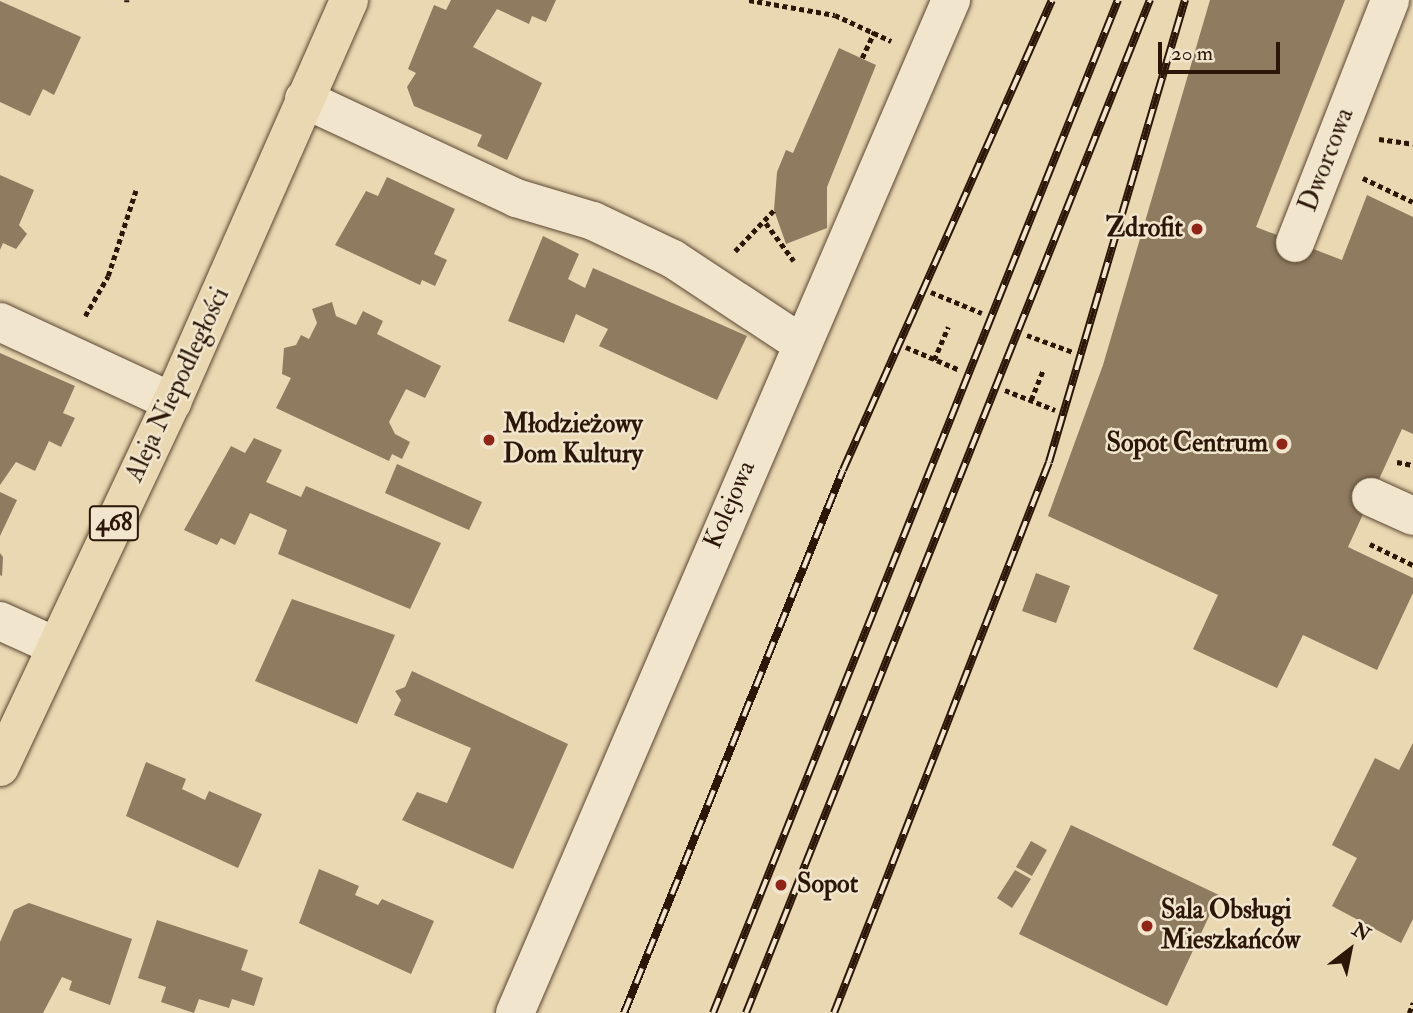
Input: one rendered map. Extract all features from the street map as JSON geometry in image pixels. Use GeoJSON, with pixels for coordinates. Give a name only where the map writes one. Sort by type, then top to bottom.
{"type":"FeatureCollection","features":[{"type":"Feature","properties":{"kind":"main road","name":"Aleja Niepodległości"},"geometry":{"type":"LineString","coordinates":[[0,766],[172,402],[349,0]]}},
{"type":"Feature","properties":{"kind":"street","name":"Kolejowa"},"geometry":{"type":"LineString","coordinates":[[515,1013],[799,342],[951,0]]}},
{"type":"Feature","properties":{"kind":"street","name":"Dworcowa"},"geometry":{"type":"LineString","coordinates":[[1295,243],[1390,0]]}},
{"type":"Feature","properties":{"kind":"street"},"geometry":{"type":"LineString","coordinates":[[304,99],[516,198],[593,221],[673,259],[799,342]]}},
{"type":"Feature","properties":{"kind":"street"},"geometry":{"type":"LineString","coordinates":[[0,322],[172,402]]}},
{"type":"Feature","properties":{"kind":"street"},"geometry":{"type":"LineString","coordinates":[[1371,497],[1413,516]]}},
{"type":"Feature","properties":{"kind":"street"},"geometry":{"type":"LineString","coordinates":[[0,621],[55,646]]}},
{"type":"Feature","properties":{"kind":"path"},"geometry":{"type":"LineString","coordinates":[[749,0],[835,15],[874,32],[862,58]]}},
{"type":"Feature","properties":{"kind":"path"},"geometry":{"type":"LineString","coordinates":[[1327,161],[1413,202]]}},
{"type":"Feature","properties":{"kind":"path"},"geometry":{"type":"LineString","coordinates":[[77,323],[93,309],[108,276],[136,190]]}},
{"type":"Feature","properties":{"kind":"path"},"geometry":{"type":"LineString","coordinates":[[766,223],[774,210]]}},
{"type":"Feature","properties":{"kind":"path"},"geometry":{"type":"LineString","coordinates":[[931,292],[982,313]]}},
{"type":"Feature","properties":{"kind":"path"},"geometry":{"type":"LineString","coordinates":[[934,360],[948,327]]}},
{"type":"Feature","properties":{"kind":"path"},"geometry":{"type":"LineString","coordinates":[[1027,335],[1073,352]]}},
{"type":"Feature","properties":{"kind":"path"},"geometry":{"type":"LineString","coordinates":[[906,347],[960,370]]}},
{"type":"Feature","properties":{"kind":"path"},"geometry":{"type":"LineString","coordinates":[[1031,400],[1043,370]]}},
{"type":"Feature","properties":{"kind":"path"},"geometry":{"type":"LineString","coordinates":[[1005,390],[1055,410]]}},
{"type":"Feature","properties":{"kind":"path"},"geometry":{"type":"LineString","coordinates":[[1365,542],[1413,565]]}},
{"type":"Feature","properties":{"kind":"path"},"geometry":{"type":"LineString","coordinates":[[1409,1013],[1413,1003]]}},
{"type":"Feature","properties":{"kind":"building"},"geometry":{"type":"Polygon","coordinates":[[[451,0],[556,0],[546,22],[532,16],[529,24],[497,9],[473,47],[542,83],[507,160],[477,146],[482,135],[414,106],[407,87],[416,73],[408,69],[434,5],[446,10],[451,0]]]}},
{"type":"Feature","properties":{"kind":"building"},"geometry":{"type":"Polygon","coordinates":[[[1210,0],[1345,0],[1256,227],[1342,260],[1367,195],[1413,217],[1413,434],[1402,429],[1348,547],[1413,578],[1413,593],[1377,670],[1303,635],[1277,688],[1193,649],[1218,595],[1048,516],[1103,365],[1210,0]]]}},
{"type":"Feature","properties":{"kind":"building"},"geometry":{"type":"Polygon","coordinates":[[[0,1],[81,37],[54,95],[43,89],[30,116],[0,102],[0,1]]]}},
{"type":"Feature","properties":{"kind":"building"},"geometry":{"type":"Polygon","coordinates":[[[839,48],[876,65],[827,187],[827,228],[786,244],[774,210],[777,172],[786,150],[793,153],[839,48]]]}},
{"type":"Feature","properties":{"kind":"building"},"geometry":{"type":"Polygon","coordinates":[[[0,175],[34,190],[19,225],[27,234],[16,249],[3,243],[0,250],[0,175]]]}},
{"type":"Feature","properties":{"kind":"building"},"geometry":{"type":"Polygon","coordinates":[[[387,177],[455,209],[434,254],[447,260],[435,286],[422,280],[420,285],[335,245],[366,191],[378,196],[387,177]]]}},
{"type":"Feature","properties":{"kind":"building"},"geometry":{"type":"Polygon","coordinates":[[[543,236],[579,254],[568,279],[585,288],[593,268],[747,336],[717,400],[599,346],[608,329],[576,314],[564,343],[508,321],[543,236]]]}},
{"type":"Feature","properties":{"kind":"building"},"geometry":{"type":"Polygon","coordinates":[[[332,302],[336,316],[356,325],[363,311],[383,321],[377,334],[441,366],[425,398],[406,389],[389,422],[395,434],[410,442],[402,459],[392,454],[389,461],[276,408],[291,378],[282,374],[284,348],[296,345],[301,335],[309,339],[317,323],[312,309],[332,302]]]}},
{"type":"Feature","properties":{"kind":"building"},"geometry":{"type":"Polygon","coordinates":[[[0,353],[75,386],[63,413],[75,418],[61,447],[49,441],[35,471],[16,462],[0,485],[0,353]]]}},
{"type":"Feature","properties":{"kind":"building"},"geometry":{"type":"Polygon","coordinates":[[[254,438],[282,450],[266,482],[301,497],[306,486],[441,543],[410,609],[278,554],[287,530],[250,513],[235,545],[221,538],[217,545],[184,530],[231,446],[245,453],[254,438]]]}},
{"type":"Feature","properties":{"kind":"building"},"geometry":{"type":"Polygon","coordinates":[[[397,464],[482,502],[469,530],[385,493],[397,464]]]}},
{"type":"Feature","properties":{"kind":"building"},"geometry":{"type":"Polygon","coordinates":[[[0,492],[17,500],[0,536],[0,492]]]}},
{"type":"Feature","properties":{"kind":"building"},"geometry":{"type":"Polygon","coordinates":[[[0,553],[3,557],[2,576],[0,575],[0,553]]]}},
{"type":"Feature","properties":{"kind":"building"},"geometry":{"type":"Polygon","coordinates":[[[1036,573],[1070,586],[1056,623],[1022,611],[1036,573]]]}},
{"type":"Feature","properties":{"kind":"building"},"geometry":{"type":"Polygon","coordinates":[[[292,599],[395,635],[357,724],[255,681],[292,599]]]}},
{"type":"Feature","properties":{"kind":"building"},"geometry":{"type":"Polygon","coordinates":[[[412,671],[568,744],[513,869],[402,820],[417,792],[447,803],[471,748],[394,715],[401,700],[395,691],[405,687],[412,671]]]}},
{"type":"Feature","properties":{"kind":"building"},"geometry":{"type":"Polygon","coordinates":[[[1413,743],[1413,919],[1401,943],[1332,906],[1357,858],[1332,845],[1375,758],[1399,770],[1413,743]]]}},
{"type":"Feature","properties":{"kind":"building"},"geometry":{"type":"Polygon","coordinates":[[[146,762],[186,779],[182,789],[205,800],[209,791],[262,814],[238,868],[126,816],[146,762]]]}},
{"type":"Feature","properties":{"kind":"building"},"geometry":{"type":"Polygon","coordinates":[[[1071,825],[1219,895],[1167,1006],[1019,934],[1071,825]]]}},
{"type":"Feature","properties":{"kind":"building"},"geometry":{"type":"Polygon","coordinates":[[[1031,841],[1047,850],[1032,876],[1016,867],[1031,841]]]}},
{"type":"Feature","properties":{"kind":"building"},"geometry":{"type":"Polygon","coordinates":[[[319,869],[359,886],[355,895],[378,905],[382,899],[434,921],[411,974],[299,923],[319,869]]]}},
{"type":"Feature","properties":{"kind":"building"},"geometry":{"type":"Polygon","coordinates":[[[1015,870],[1031,879],[1012,908],[997,898],[1015,870]]]}},
{"type":"Feature","properties":{"kind":"building"},"geometry":{"type":"Polygon","coordinates":[[[29,903],[132,939],[110,1005],[69,990],[72,981],[62,977],[43,1013],[0,1013],[0,942],[14,910],[29,903]]]}},
{"type":"Feature","properties":{"kind":"building"},"geometry":{"type":"Polygon","coordinates":[[[157,920],[248,950],[241,970],[263,978],[254,1006],[232,999],[229,1008],[199,999],[194,1013],[161,1002],[166,987],[138,978],[157,920]]]}},
{"type":"Feature","properties":{"kind":"railway"},"geometry":{"type":"LineString","coordinates":[[624,1013],[843,470],[1052,0]]}},
{"type":"Feature","properties":{"kind":"railway"},"geometry":{"type":"LineString","coordinates":[[713,1013],[1118,0]]}},
{"type":"Feature","properties":{"kind":"railway"},"geometry":{"type":"LineString","coordinates":[[746,1013],[1150,0]]}},
{"type":"Feature","properties":{"kind":"railway"},"geometry":{"type":"LineString","coordinates":[[834,1013],[1049,462],[1185,0]]}},
{"type":"Feature","properties":{"kind":"place","name":"Zdrofit"},"geometry":{"type":"Point","coordinates":[1197,229]}},
{"type":"Feature","properties":{"kind":"place","name":"Młodzieżowy Dom Kultury"},"geometry":{"type":"Point","coordinates":[489,440]}},
{"type":"Feature","properties":{"kind":"place","name":"Sopot Centrum"},"geometry":{"type":"Point","coordinates":[1282,444]}},
{"type":"Feature","properties":{"kind":"place","name":"Sopot"},"geometry":{"type":"Point","coordinates":[781,885]}},
{"type":"Feature","properties":{"kind":"place","name":"Sala Obsługi Mieszkańców"},"geometry":{"type":"Point","coordinates":[1147,926]}}]}
